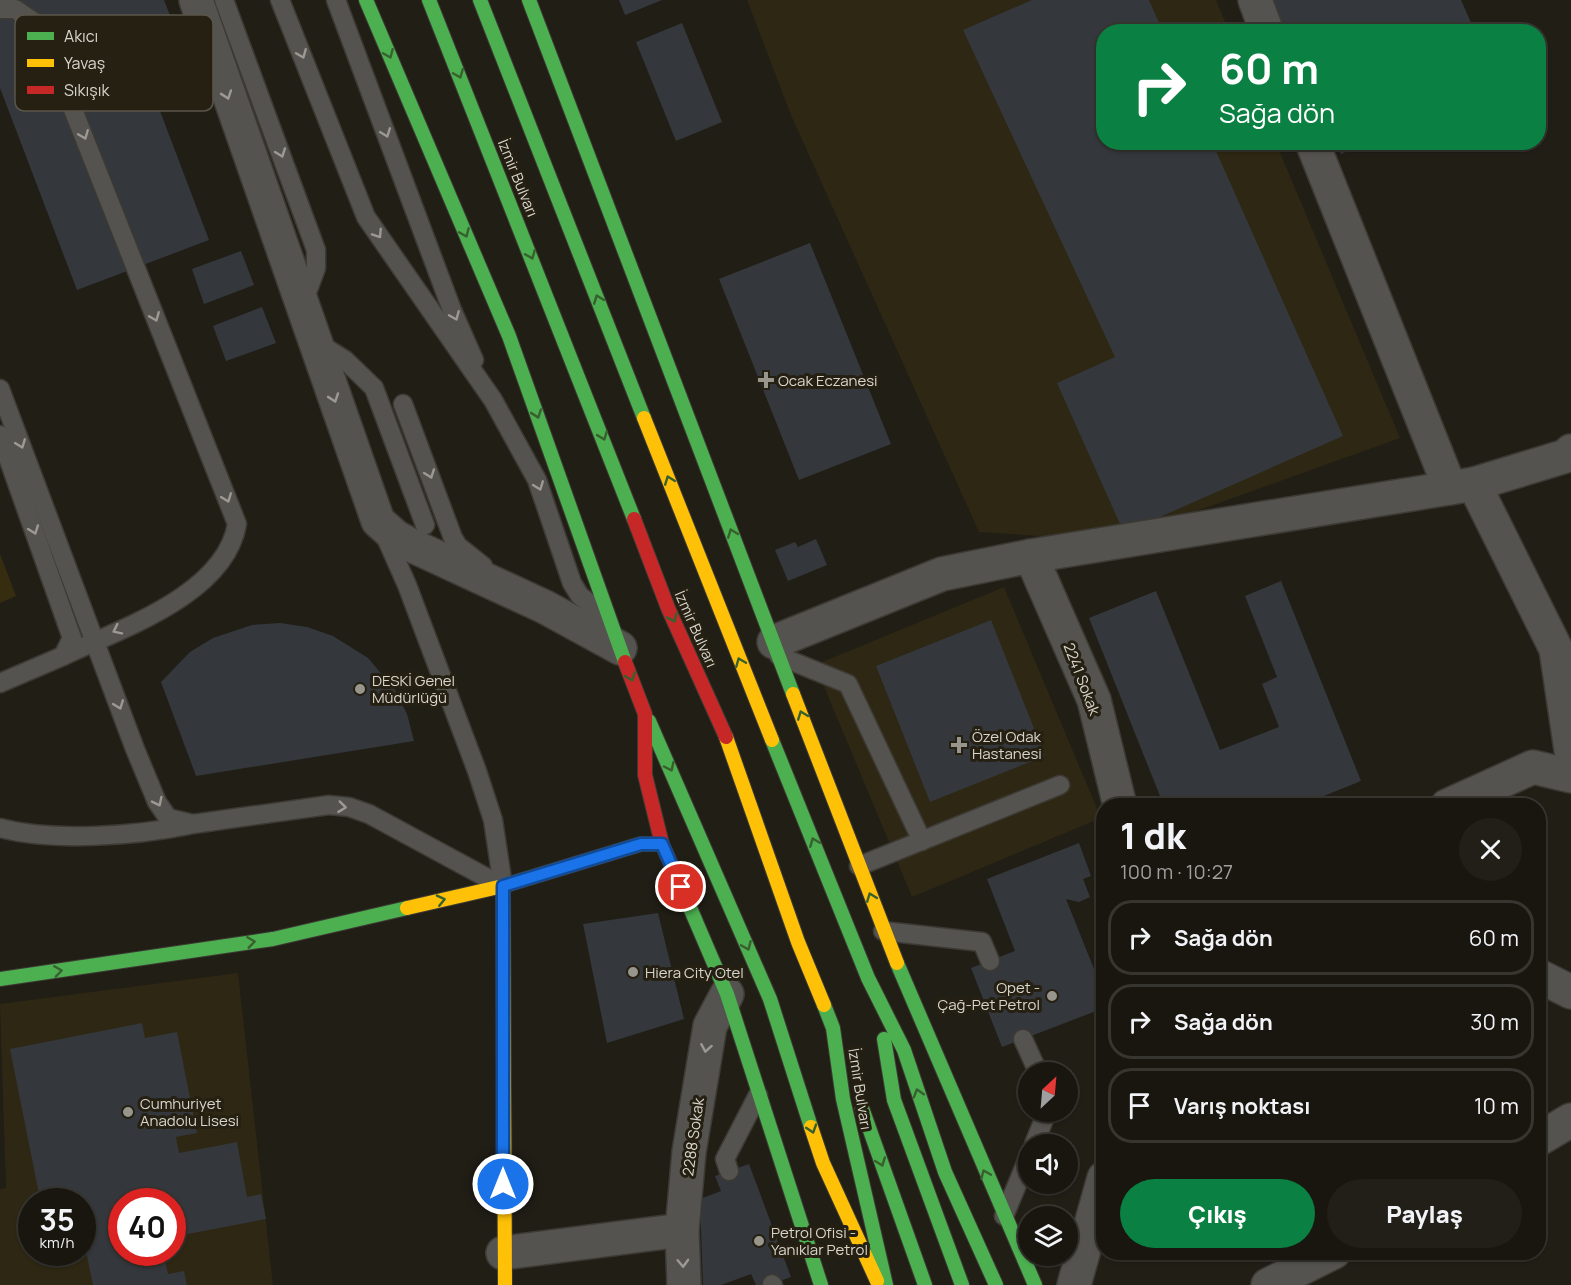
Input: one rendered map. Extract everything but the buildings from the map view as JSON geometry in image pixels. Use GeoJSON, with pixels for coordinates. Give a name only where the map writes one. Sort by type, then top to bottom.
{"type":"FeatureCollection","features":[{"type":"Feature","properties":{"kind":"main road"},"geometry":{"type":"LineString","coordinates":[[366,0],[509,336],[607,616],[645,714],[770,999],[823,1162],[879,1285]]}},
{"type":"Feature","properties":{"kind":"main road","name":"İzmir Bulvarı"},"geometry":{"type":"LineString","coordinates":[[429,0],[591,405],[668,608],[733,753],[798,942],[833,1028],[843,1099],[886,1285]]}},
{"type":"Feature","properties":{"kind":"main road","name":"İzmir Bulvarı"},"geometry":{"type":"LineString","coordinates":[[480,0],[732,642],[868,978],[904,1050]]}},
{"type":"Feature","properties":{"kind":"main road"},"geometry":{"type":"LineString","coordinates":[[529,0],[883,931],[1035,1285]]}},
{"type":"Feature","properties":{"kind":"main road"},"geometry":{"type":"LineString","coordinates":[[645,714],[645,775],[662,844],[727,994],[821,1285]]}},
{"type":"Feature","properties":{"kind":"main road"},"geometry":{"type":"LineString","coordinates":[[0,979],[273,939],[503,886],[641,844],[662,844]]}},
{"type":"Feature","properties":{"kind":"main road"},"geometry":{"type":"LineString","coordinates":[[503,886],[504,1269]]}},
{"type":"Feature","properties":{"kind":"main road"},"geometry":{"type":"LineString","coordinates":[[899,967],[904,1050],[945,1172],[995,1284]]}},
{"type":"Feature","properties":{"kind":"main road"},"geometry":{"type":"LineString","coordinates":[[868,978],[884,1040],[894,1100],[962,1285]]}},
{"type":"Feature","properties":{"kind":"main road"},"geometry":{"type":"LineString","coordinates":[[833,1028],[926,1285]]}},
{"type":"Feature","properties":{"kind":"street"},"geometry":{"type":"LineString","coordinates":[[196,0],[201,15]]}},
{"type":"Feature","properties":{"kind":"street"},"geometry":{"type":"LineString","coordinates":[[1255,0],[1264,24]]}},
{"type":"Feature","properties":{"kind":"street"},"geometry":{"type":"LineString","coordinates":[[213,50],[301,307],[378,521],[396,537],[428,540],[620,648]]}},
{"type":"Feature","properties":{"kind":"street"},"geometry":{"type":"LineString","coordinates":[[1315,150],[1462,486],[1556,649],[1571,750]]}},
{"type":"Feature","properties":{"kind":"street"},"geometry":{"type":"LineString","coordinates":[[777,649],[942,574],[1031,556],[1462,486],[1569,455]]}},
{"type":"Feature","properties":{"kind":"street","name":"2241 Sokak"},"geometry":{"type":"LineString","coordinates":[[1031,556],[1094,700],[1118,798]]}},
{"type":"Feature","properties":{"kind":"street"},"geometry":{"type":"LineString","coordinates":[[1464,798],[1533,767],[1571,776]]}},
{"type":"Feature","properties":{"kind":"street"},"geometry":{"type":"LineString","coordinates":[[1546,980],[1571,992]]}},
{"type":"Feature","properties":{"kind":"street","name":"2288 Sokak"},"geometry":{"type":"LineString","coordinates":[[684,1285],[682,1230],[689,1152],[710,1026],[727,994]]}},
{"type":"Feature","properties":{"kind":"street"},"geometry":{"type":"LineString","coordinates":[[1546,1135],[1571,1120]]}},
{"type":"Feature","properties":{"kind":"street"},"geometry":{"type":"LineString","coordinates":[[1074,1285],[1096,1207]]}},
{"type":"Feature","properties":{"kind":"street"},"geometry":{"type":"LineString","coordinates":[[504,1269],[682,1230]]}},
{"type":"Feature","properties":{"kind":"street"},"geometry":{"type":"LineString","coordinates":[[1268,1285],[1318,1260]]}},
{"type":"Feature","properties":{"kind":"lane"},"geometry":{"type":"LineString","coordinates":[[224,0],[316,250],[313,278],[301,307]]}},
{"type":"Feature","properties":{"kind":"lane"},"geometry":{"type":"LineString","coordinates":[[280,0],[366,217],[488,393],[537,480],[572,583],[580,596],[607,616]]}},
{"type":"Feature","properties":{"kind":"lane"},"geometry":{"type":"LineString","coordinates":[[336,0],[452,310],[488,393]]}},
{"type":"Feature","properties":{"kind":"lane"},"geometry":{"type":"LineString","coordinates":[[0,9],[15,9],[24,15]]}},
{"type":"Feature","properties":{"kind":"lane"},"geometry":{"type":"LineString","coordinates":[[0,683],[63,656],[178,600],[195,587],[224,555],[234,538],[237,524],[74,111]]}},
{"type":"Feature","properties":{"kind":"lane"},"geometry":{"type":"LineString","coordinates":[[314,341],[345,360],[374,388],[428,540],[411,560],[407,585]]}},
{"type":"Feature","properties":{"kind":"lane"},"geometry":{"type":"LineString","coordinates":[[0,389],[94,641],[162,811],[168,818],[193,824]]}},
{"type":"Feature","properties":{"kind":"lane"},"geometry":{"type":"LineString","coordinates":[[406,412],[458,546],[545,607]]}},
{"type":"Feature","properties":{"kind":"lane"},"geometry":{"type":"LineString","coordinates":[[0,435],[72,638],[63,656]]}},
{"type":"Feature","properties":{"kind":"lane"},"geometry":{"type":"LineString","coordinates":[[378,521],[407,585],[477,771],[493,820],[503,886]]}},
{"type":"Feature","properties":{"kind":"lane"},"geometry":{"type":"LineString","coordinates":[[777,649],[848,684],[922,841]]}},
{"type":"Feature","properties":{"kind":"lane"},"geometry":{"type":"LineString","coordinates":[[859,866],[1059,785]]}},
{"type":"Feature","properties":{"kind":"lane"},"geometry":{"type":"LineString","coordinates":[[0,828],[58,835],[146,834],[193,824],[329,805],[349,807],[369,814],[503,886]]}},
{"type":"Feature","properties":{"kind":"lane"},"geometry":{"type":"LineString","coordinates":[[883,931],[982,942],[990,961]]}},
{"type":"Feature","properties":{"kind":"lane"},"geometry":{"type":"LineString","coordinates":[[1023,1039],[1033,1062]]}},
{"type":"Feature","properties":{"kind":"lane"},"geometry":{"type":"LineString","coordinates":[[729,1171],[725,1159],[758,1095]]}},
{"type":"Feature","properties":{"kind":"lane"},"geometry":{"type":"LineString","coordinates":[[1004,1216],[1018,1182]]}},
{"type":"Feature","properties":{"kind":"shaded area"},"geometry":{"type":"Polygon","coordinates":[[[747,0],[1216,0],[1226,24],[1096,24],[1096,150],[1279,150],[1400,438],[1113,541],[979,532],[791,115],[747,0]]]}},
{"type":"Feature","properties":{"kind":"shaded area"},"geometry":{"type":"Polygon","coordinates":[[[0,554],[16,596],[0,603],[0,554]]]}},
{"type":"Feature","properties":{"kind":"shaded area","name":"Özel Odak Hastanesi"},"geometry":{"type":"Polygon","coordinates":[[[1004,587],[1096,806],[1096,820],[912,897],[815,665],[1004,587]]]}},
{"type":"Feature","properties":{"kind":"shaded area","name":"Cumhuriyet Anadolu Lisesi"},"geometry":{"type":"Polygon","coordinates":[[[238,973],[273,1285],[0,1285],[0,1189],[6,1188],[0,1004],[238,973]]]}},
{"type":"Feature","properties":{"kind":"traffic: fast"},"geometry":{"type":"LineString","coordinates":[[366,0],[509,336],[625,662]]}},
{"type":"Feature","properties":{"kind":"traffic: fast"},"geometry":{"type":"LineString","coordinates":[[429,0],[634,519]]}},
{"type":"Feature","properties":{"kind":"traffic: fast"},"geometry":{"type":"LineString","coordinates":[[480,0],[644,418]]}},
{"type":"Feature","properties":{"kind":"traffic: fast"},"geometry":{"type":"LineString","coordinates":[[529,0],[793,694]]}},
{"type":"Feature","properties":{"kind":"traffic: fast"},"geometry":{"type":"LineString","coordinates":[[649,721],[770,999],[811,1127]]}},
{"type":"Feature","properties":{"kind":"traffic: fast"},"geometry":{"type":"LineString","coordinates":[[772,740],[868,978],[904,1050],[945,1172],[996,1285]]}},
{"type":"Feature","properties":{"kind":"traffic: fast"},"geometry":{"type":"LineString","coordinates":[[682,889],[727,994],[821,1285]]}},
{"type":"Feature","properties":{"kind":"traffic: fast"},"geometry":{"type":"LineString","coordinates":[[0,979],[273,939],[407,908]]}},
{"type":"Feature","properties":{"kind":"traffic: fast"},"geometry":{"type":"LineString","coordinates":[[897,963],[1035,1285]]}},
{"type":"Feature","properties":{"kind":"traffic: fast"},"geometry":{"type":"LineString","coordinates":[[824,1005],[833,1028],[843,1099],[886,1285]]}},
{"type":"Feature","properties":{"kind":"traffic: fast"},"geometry":{"type":"LineString","coordinates":[[884,1039],[894,1100],[962,1285]]}},
{"type":"Feature","properties":{"kind":"traffic: fast"},"geometry":{"type":"LineString","coordinates":[[862,1108],[925,1285]]}},
{"type":"Feature","properties":{"kind":"traffic: slow"},"geometry":{"type":"LineString","coordinates":[[644,418],[772,740]]}},
{"type":"Feature","properties":{"kind":"traffic: slow"},"geometry":{"type":"LineString","coordinates":[[793,694],[897,963]]}},
{"type":"Feature","properties":{"kind":"traffic: slow"},"geometry":{"type":"LineString","coordinates":[[726,737],[798,942],[824,1005]]}},
{"type":"Feature","properties":{"kind":"traffic: slow"},"geometry":{"type":"LineString","coordinates":[[407,908],[503,886],[641,844],[662,844]]}},
{"type":"Feature","properties":{"kind":"traffic: slow"},"geometry":{"type":"LineString","coordinates":[[503,886],[505,1285]]}},
{"type":"Feature","properties":{"kind":"traffic: slow"},"geometry":{"type":"LineString","coordinates":[[811,1127],[823,1163],[877,1281]]}},
{"type":"Feature","properties":{"kind":"traffic: jam"},"geometry":{"type":"LineString","coordinates":[[634,519],[668,608],[726,737]]}},
{"type":"Feature","properties":{"kind":"traffic: jam"},"geometry":{"type":"LineString","coordinates":[[625,662],[645,714],[645,775],[662,844],[682,889]]}},
{"type":"Feature","properties":{"kind":"place","name":"Ocak Eczanesi"},"geometry":{"type":"Point","coordinates":[766,380]}},
{"type":"Feature","properties":{"kind":"place","name":"DESKİ Genel Müdürlüğü"},"geometry":{"type":"Point","coordinates":[360,689]}},
{"type":"Feature","properties":{"kind":"place","name":"Özel Odak Hastanesi"},"geometry":{"type":"Point","coordinates":[959,745]}},
{"type":"Feature","properties":{"kind":"place","name":"Hiera City Otel"},"geometry":{"type":"Point","coordinates":[633,972]}},
{"type":"Feature","properties":{"kind":"place","name":"Opet - Çağ-Pet Petrol"},"geometry":{"type":"Point","coordinates":[1052,996]}},
{"type":"Feature","properties":{"kind":"place","name":"Cumhuriyet Anadolu Lisesi"},"geometry":{"type":"Point","coordinates":[128,1112]}},
{"type":"Feature","properties":{"kind":"place","name":"Petrol Ofisi - Yanıklar Petrol"},"geometry":{"type":"Point","coordinates":[759,1241]}},
{"type":"Feature","properties":{"kind":"route"},"geometry":{"type":"LineString","coordinates":[[503,1184],[503,886],[641,844],[662,844],[681,887]]}}]}
